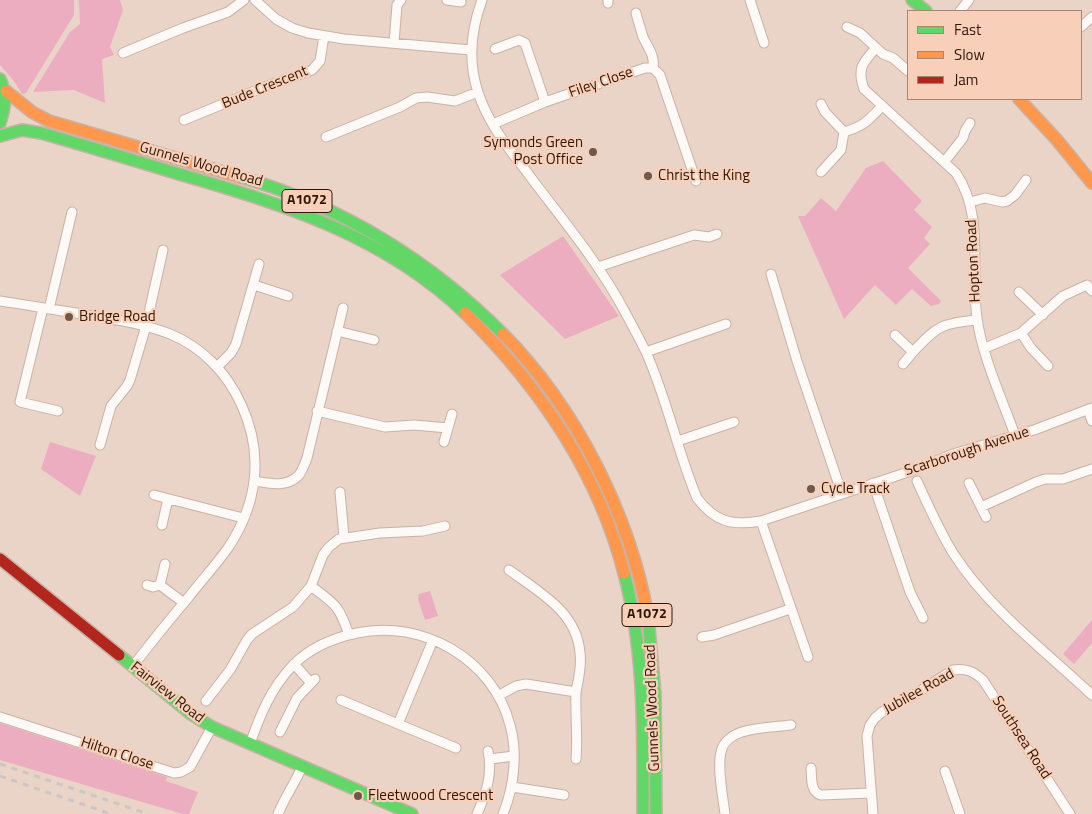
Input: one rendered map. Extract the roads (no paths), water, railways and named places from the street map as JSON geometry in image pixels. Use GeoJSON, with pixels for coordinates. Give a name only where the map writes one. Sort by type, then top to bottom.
{"type":"FeatureCollection","features":[{"type":"Feature","properties":{"kind":"main road"},"geometry":{"type":"LineString","coordinates":[[912,0],[925,10]]}},
{"type":"Feature","properties":{"kind":"main road","name":"Gunnels Wood Road"},"geometry":{"type":"LineString","coordinates":[[0,79],[6,91],[37,116],[268,185],[327,209],[377,234],[426,265],[456,289],[485,314],[520,352],[557,398],[578,429],[598,468],[623,528],[633,560],[648,621],[653,666],[656,717],[656,814]]}},
{"type":"Feature","properties":{"kind":"main road"},"geometry":{"type":"LineString","coordinates":[[0,123],[4,111],[6,91]]}},
{"type":"Feature","properties":{"kind":"main road"},"geometry":{"type":"LineString","coordinates":[[1020,100],[1057,140],[1092,183]]}},
{"type":"Feature","properties":{"kind":"main road","name":"Gunnels Wood Road"},"geometry":{"type":"LineString","coordinates":[[0,136],[22,130],[41,133],[268,200],[315,218],[356,237],[403,265],[433,286],[476,324],[510,360],[560,427],[582,465],[608,520],[626,580],[638,641],[642,693],[643,814]]}},
{"type":"Feature","properties":{"kind":"main road","name":"Fairview Road"},"geometry":{"type":"LineString","coordinates":[[0,559],[190,713],[250,744],[412,814]]}},
{"type":"Feature","properties":{"kind":"street"},"geometry":{"type":"LineString","coordinates":[[123,53],[228,12],[244,0]]}},
{"type":"Feature","properties":{"kind":"street"},"geometry":{"type":"LineString","coordinates":[[394,43],[398,5],[401,0]]}},
{"type":"Feature","properties":{"kind":"street"},"geometry":{"type":"LineString","coordinates":[[447,0],[461,2]]}},
{"type":"Feature","properties":{"kind":"street","name":"Scarborough Avenue"},"geometry":{"type":"LineString","coordinates":[[482,0],[476,17],[471,50],[473,73],[478,92],[493,124],[598,266],[619,302],[646,352],[697,498],[714,516],[728,522],[743,524],[761,521],[953,454],[1034,430],[1090,409]]}},
{"type":"Feature","properties":{"kind":"street"},"geometry":{"type":"LineString","coordinates":[[750,0],[764,43]]}},
{"type":"Feature","properties":{"kind":"street"},"geometry":{"type":"LineString","coordinates":[[961,10],[969,0]]}},
{"type":"Feature","properties":{"kind":"street"},"geometry":{"type":"LineString","coordinates":[[258,1],[276,18],[292,28],[324,36],[471,50]]}},
{"type":"Feature","properties":{"kind":"street"},"geometry":{"type":"LineString","coordinates":[[636,13],[644,40],[648,44],[654,60],[653,68]]}},
{"type":"Feature","properties":{"kind":"street"},"geometry":{"type":"LineString","coordinates":[[1082,25],[1092,17]]}},
{"type":"Feature","properties":{"kind":"street"},"geometry":{"type":"LineString","coordinates":[[847,27],[860,33],[883,54],[893,58],[907,71]]}},
{"type":"Feature","properties":{"kind":"street","name":"Bude Crescent"},"geometry":{"type":"LineString","coordinates":[[184,120],[312,70],[320,61],[324,36]]}},
{"type":"Feature","properties":{"kind":"street"},"geometry":{"type":"LineString","coordinates":[[495,49],[519,40],[525,43],[545,102]]}},
{"type":"Feature","properties":{"kind":"street","name":"Hopton Road"},"geometry":{"type":"LineString","coordinates":[[876,48],[862,63],[860,72],[864,89],[945,161],[962,182],[970,202],[976,234],[974,247],[977,320],[992,374],[1015,435]]}},
{"type":"Feature","properties":{"kind":"street","name":"Filey Close"},"geometry":{"type":"LineString","coordinates":[[493,124],[545,102],[645,68],[653,68],[660,75],[696,181]]}},
{"type":"Feature","properties":{"kind":"street"},"geometry":{"type":"LineString","coordinates":[[326,137],[400,107],[416,98],[427,97],[455,101],[478,92]]}},
{"type":"Feature","properties":{"kind":"street"},"geometry":{"type":"LineString","coordinates":[[821,104],[825,112],[844,132]]}},
{"type":"Feature","properties":{"kind":"street"},"geometry":{"type":"LineString","coordinates":[[844,132],[860,127],[882,106]]}},
{"type":"Feature","properties":{"kind":"street"},"geometry":{"type":"LineString","coordinates":[[945,161],[963,138],[970,123]]}},
{"type":"Feature","properties":{"kind":"street"},"geometry":{"type":"LineString","coordinates":[[822,172],[841,150],[844,132]]}},
{"type":"Feature","properties":{"kind":"street","name":"Hopton Road"},"geometry":{"type":"LineString","coordinates":[[970,202],[985,198],[1002,202],[1007,201],[1015,195],[1026,180]]}},
{"type":"Feature","properties":{"kind":"street"},"geometry":{"type":"LineString","coordinates":[[58,411],[20,402],[72,212]]}},
{"type":"Feature","properties":{"kind":"street"},"geometry":{"type":"LineString","coordinates":[[598,266],[694,235],[709,237],[717,234]]}},
{"type":"Feature","properties":{"kind":"street"},"geometry":{"type":"LineString","coordinates":[[100,445],[111,406],[130,380],[146,326],[163,250]]}},
{"type":"Feature","properties":{"kind":"street"},"geometry":{"type":"LineString","coordinates":[[217,367],[231,353],[236,344],[259,264]]}},
{"type":"Feature","properties":{"kind":"street"},"geometry":{"type":"LineString","coordinates":[[770,274],[809,398],[842,494]]}},
{"type":"Feature","properties":{"kind":"street"},"geometry":{"type":"LineString","coordinates":[[254,285],[288,296]]}},
{"type":"Feature","properties":{"kind":"street"},"geometry":{"type":"LineString","coordinates":[[985,348],[1022,333],[1063,296],[1087,285],[1092,291]]}},
{"type":"Feature","properties":{"kind":"street"},"geometry":{"type":"LineString","coordinates":[[1019,292],[1043,315]]}},
{"type":"Feature","properties":{"kind":"street"},"geometry":{"type":"LineString","coordinates":[[3,301],[146,326],[188,342],[217,367],[229,382],[241,403],[252,431],[256,455],[254,481],[243,518],[228,548],[133,666]]}},
{"type":"Feature","properties":{"kind":"street"},"geometry":{"type":"LineString","coordinates":[[254,481],[271,484],[287,483],[298,476],[307,458],[343,308]]}},
{"type":"Feature","properties":{"kind":"street","name":"Hopton Road"},"geometry":{"type":"LineString","coordinates":[[903,364],[935,329],[944,324],[977,320]]}},
{"type":"Feature","properties":{"kind":"street"},"geometry":{"type":"LineString","coordinates":[[646,352],[726,324]]}},
{"type":"Feature","properties":{"kind":"street"},"geometry":{"type":"LineString","coordinates":[[337,331],[374,340]]}},
{"type":"Feature","properties":{"kind":"street"},"geometry":{"type":"LineString","coordinates":[[1022,333],[1031,348],[1048,366]]}},
{"type":"Feature","properties":{"kind":"street"},"geometry":{"type":"LineString","coordinates":[[895,335],[913,352]]}},
{"type":"Feature","properties":{"kind":"street"},"geometry":{"type":"LineString","coordinates":[[1090,409],[1092,422]]}},
{"type":"Feature","properties":{"kind":"street"},"geometry":{"type":"LineString","coordinates":[[318,411],[385,426],[414,425],[448,428]]}},
{"type":"Feature","properties":{"kind":"street"},"geometry":{"type":"LineString","coordinates":[[444,442],[452,414]]}},
{"type":"Feature","properties":{"kind":"street"},"geometry":{"type":"LineString","coordinates":[[678,441],[734,422]]}},
{"type":"Feature","properties":{"kind":"street"},"geometry":{"type":"LineString","coordinates":[[981,507],[1036,482],[1063,480],[1092,469]]}},
{"type":"Feature","properties":{"kind":"street"},"geometry":{"type":"LineString","coordinates":[[917,481],[953,552],[970,576],[1013,624],[1092,695]]}},
{"type":"Feature","properties":{"kind":"street"},"geometry":{"type":"LineString","coordinates":[[873,483],[910,592],[923,618]]}},
{"type":"Feature","properties":{"kind":"street"},"geometry":{"type":"LineString","coordinates":[[970,483],[986,517]]}},
{"type":"Feature","properties":{"kind":"street"},"geometry":{"type":"LineString","coordinates":[[340,492],[344,538]]}},
{"type":"Feature","properties":{"kind":"street"},"geometry":{"type":"LineString","coordinates":[[154,495],[243,518]]}},
{"type":"Feature","properties":{"kind":"street"},"geometry":{"type":"LineString","coordinates":[[162,525],[168,499]]}},
{"type":"Feature","properties":{"kind":"street"},"geometry":{"type":"LineString","coordinates":[[761,521],[808,657]]}},
{"type":"Feature","properties":{"kind":"street"},"geometry":{"type":"LineString","coordinates":[[206,701],[230,670],[252,634],[293,607],[311,586],[325,551],[333,544],[344,538],[423,531],[444,526]]}},
{"type":"Feature","properties":{"kind":"street"},"geometry":{"type":"LineString","coordinates":[[160,585],[165,564]]}},
{"type":"Feature","properties":{"kind":"street"},"geometry":{"type":"LineString","coordinates":[[509,570],[558,606],[570,622],[578,640],[580,667],[575,713],[578,738],[576,759]]}},
{"type":"Feature","properties":{"kind":"street"},"geometry":{"type":"LineString","coordinates":[[147,585],[160,585],[184,602]]}},
{"type":"Feature","properties":{"kind":"street"},"geometry":{"type":"LineString","coordinates":[[311,586],[339,609],[348,635]]}},
{"type":"Feature","properties":{"kind":"street"},"geometry":{"type":"LineString","coordinates":[[702,637],[790,609]]}},
{"type":"Feature","properties":{"kind":"street"},"geometry":{"type":"LineString","coordinates":[[250,744],[266,701],[294,664],[320,646],[348,635],[368,630],[401,630],[433,640],[464,656],[488,681],[498,696],[510,724],[514,756],[512,787],[503,814]]}},
{"type":"Feature","properties":{"kind":"street"},"geometry":{"type":"LineString","coordinates":[[398,724],[433,640]]}},
{"type":"Feature","properties":{"kind":"street"},"geometry":{"type":"LineString","coordinates":[[280,732],[297,698],[313,681],[294,664]]}},
{"type":"Feature","properties":{"kind":"street","name":"Jubilee Road"},"geometry":{"type":"LineString","coordinates":[[871,793],[867,736],[875,718],[953,670],[964,669]]}},
{"type":"Feature","properties":{"kind":"street","name":"Southsea Road"},"geometry":{"type":"LineString","coordinates":[[964,669],[972,671],[983,680],[1070,814]]}},
{"type":"Feature","properties":{"kind":"street"},"geometry":{"type":"LineString","coordinates":[[498,696],[516,686],[526,684],[576,692]]}},
{"type":"Feature","properties":{"kind":"street"},"geometry":{"type":"LineString","coordinates":[[341,700],[456,748]]}},
{"type":"Feature","properties":{"kind":"street","name":"Hilton Close"},"geometry":{"type":"LineString","coordinates":[[0,717],[174,773],[181,772],[190,767],[212,726]]}},
{"type":"Feature","properties":{"kind":"street"},"geometry":{"type":"LineString","coordinates":[[725,814],[720,761],[725,742],[734,735],[744,731],[792,725]]}},
{"type":"Feature","properties":{"kind":"street"},"geometry":{"type":"LineString","coordinates":[[477,814],[487,789],[489,755],[514,756]]}},
{"type":"Feature","properties":{"kind":"street"},"geometry":{"type":"LineString","coordinates":[[278,814],[286,794],[294,784],[302,767]]}},
{"type":"Feature","properties":{"kind":"street"},"geometry":{"type":"LineString","coordinates":[[810,768],[813,790],[816,794],[871,793],[873,814]]}},
{"type":"Feature","properties":{"kind":"street"},"geometry":{"type":"LineString","coordinates":[[946,771],[960,814]]}},
{"type":"Feature","properties":{"kind":"street"},"geometry":{"type":"LineString","coordinates":[[512,787],[564,795]]}},
{"type":"Feature","properties":{"kind":"railway"},"geometry":{"type":"LineString","coordinates":[[0,764],[148,814]]}},
{"type":"Feature","properties":{"kind":"railway"},"geometry":{"type":"LineString","coordinates":[[0,776],[111,814]]}},
{"type":"Feature","properties":{"kind":"place","name":"Symonds Green Post Office"},"geometry":{"type":"Point","coordinates":[593,152]}},
{"type":"Feature","properties":{"kind":"place","name":"Christ the King"},"geometry":{"type":"Point","coordinates":[648,176]}},
{"type":"Feature","properties":{"kind":"place","name":"Bridge Road"},"geometry":{"type":"Point","coordinates":[69,317]}},
{"type":"Feature","properties":{"kind":"place","name":"Cycle Track"},"geometry":{"type":"Point","coordinates":[811,489]}},
{"type":"Feature","properties":{"kind":"place","name":"Fleetwood Crescent"},"geometry":{"type":"Point","coordinates":[358,796]}}]}
